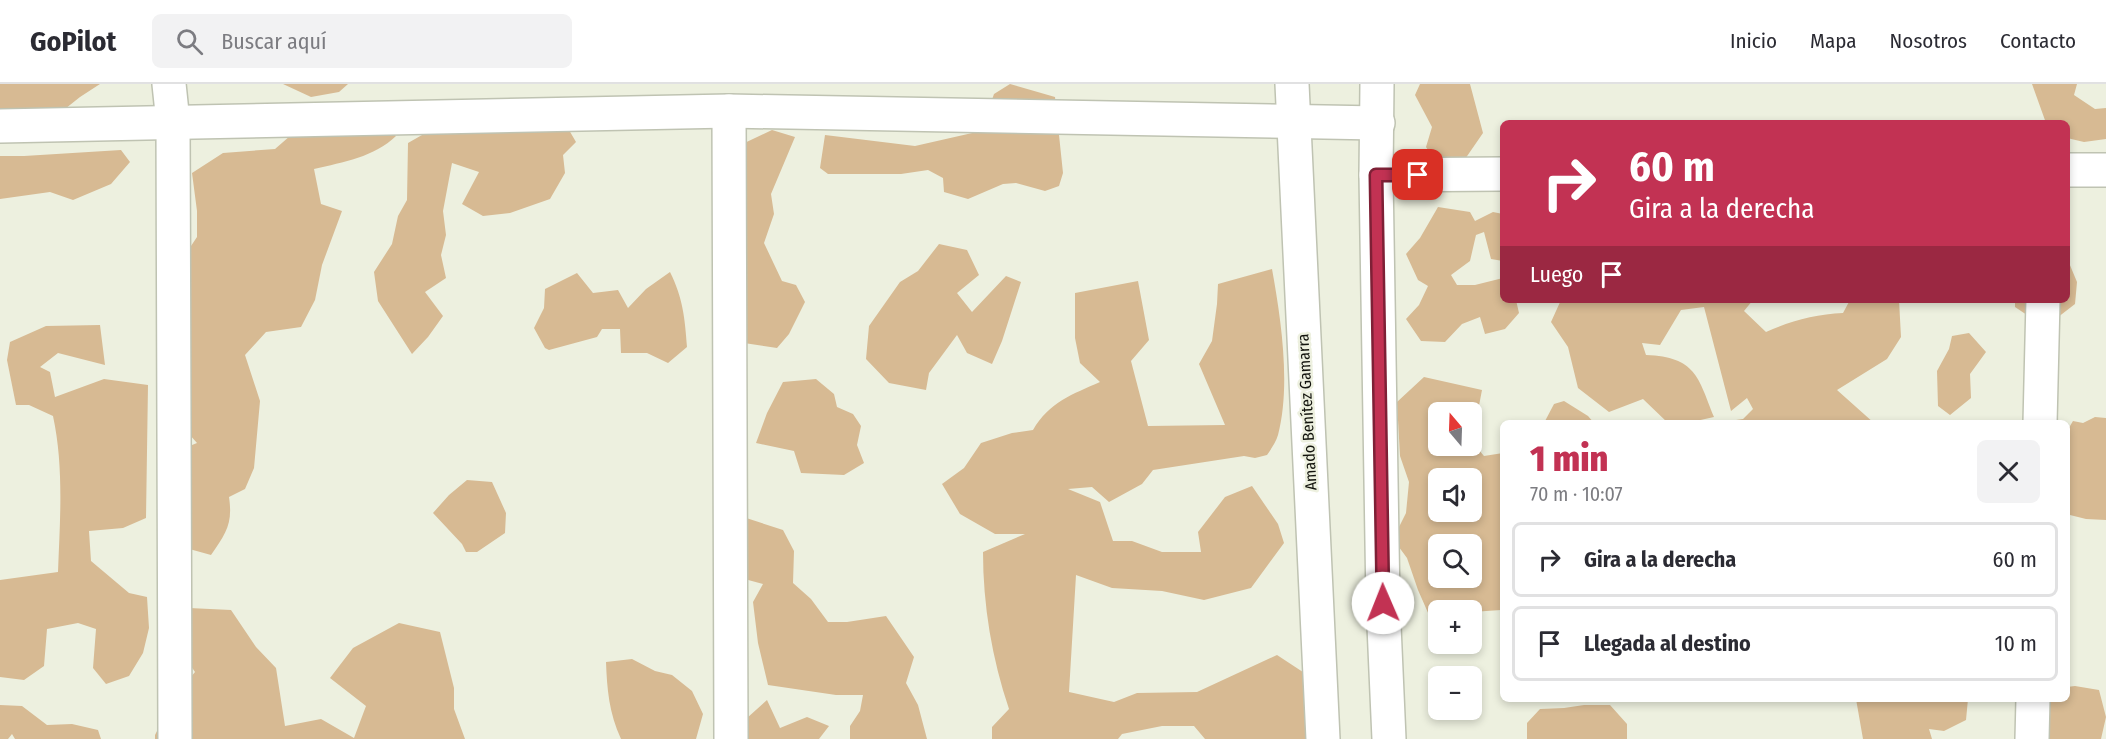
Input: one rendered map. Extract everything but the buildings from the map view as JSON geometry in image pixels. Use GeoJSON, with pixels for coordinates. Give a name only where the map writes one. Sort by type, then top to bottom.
{"type":"FeatureCollection","features":[{"type":"Feature","properties":{"kind":"street"},"geometry":{"type":"LineString","coordinates":[[169,84],[173,122],[175,739]]}},
{"type":"Feature","properties":{"kind":"street","name":"Amado Benítez Gamarra"},"geometry":{"type":"LineString","coordinates":[[1292,84],[1323,739]]}},
{"type":"Feature","properties":{"kind":"street"},"geometry":{"type":"LineString","coordinates":[[1377,84],[1376,175],[1383,603],[1389,739]]}},
{"type":"Feature","properties":{"kind":"street"},"geometry":{"type":"LineString","coordinates":[[729,111],[731,739]]}},
{"type":"Feature","properties":{"kind":"street"},"geometry":{"type":"LineString","coordinates":[[0,126],[729,111],[1378,123]]}},
{"type":"Feature","properties":{"kind":"street"},"geometry":{"type":"LineString","coordinates":[[2070,171],[2106,170]]}},
{"type":"Feature","properties":{"kind":"street"},"geometry":{"type":"LineString","coordinates":[[1376,175],[1500,174]]}},
{"type":"Feature","properties":{"kind":"street"},"geometry":{"type":"LineString","coordinates":[[2040,420],[2043,303]]}},
{"type":"Feature","properties":{"kind":"street"},"geometry":{"type":"LineString","coordinates":[[2032,739],[2033,702]]}},
{"type":"Feature","properties":{"kind":"shaded area"},"geometry":{"type":"Polygon","coordinates":[[[0,84],[100,84],[36,132],[0,108],[0,84]]]}},
{"type":"Feature","properties":{"kind":"shaded area"},"geometry":{"type":"Polygon","coordinates":[[[283,84],[348,84],[339,92],[311,97],[283,84]]]}},
{"type":"Feature","properties":{"kind":"shaded area"},"geometry":{"type":"Polygon","coordinates":[[[1010,84],[1055,97],[1063,173],[1059,186],[1045,191],[1016,183],[1003,184],[968,199],[944,192],[943,178],[928,170],[901,174],[828,174],[820,168],[825,135],[915,146],[981,131],[994,94],[1010,84]]]}},
{"type":"Feature","properties":{"kind":"shaded area"},"geometry":{"type":"Polygon","coordinates":[[[1420,84],[1470,84],[1483,133],[1463,162],[1432,156],[1426,147],[1432,127],[1415,95],[1420,84]]]}},
{"type":"Feature","properties":{"kind":"shaded area"},"geometry":{"type":"Polygon","coordinates":[[[2032,84],[2077,84],[2074,95],[2095,109],[2106,108],[2106,139],[2084,142],[2070,139],[2070,120],[2045,120],[2032,84]]]}},
{"type":"Feature","properties":{"kind":"shaded area"},"geometry":{"type":"Polygon","coordinates":[[[313,116],[377,123],[396,136],[368,154],[314,169],[321,204],[342,211],[322,265],[315,300],[301,327],[266,332],[245,355],[260,401],[254,468],[245,489],[229,497],[230,514],[227,528],[211,555],[175,545],[188,525],[191,497],[177,451],[197,443],[159,400],[169,279],[197,237],[197,211],[192,173],[223,153],[275,149],[313,116]]]}},
{"type":"Feature","properties":{"kind":"shaded area"},"geometry":{"type":"Polygon","coordinates":[[[569,130],[576,142],[563,155],[565,173],[550,199],[510,213],[483,216],[462,204],[479,172],[452,163],[443,211],[446,235],[441,255],[446,278],[425,292],[443,316],[412,354],[378,301],[374,272],[392,244],[398,216],[407,200],[408,143],[429,131],[569,130]]]}},
{"type":"Feature","properties":{"kind":"shaded area"},"geometry":{"type":"Polygon","coordinates":[[[772,130],[795,137],[771,194],[774,214],[764,243],[782,281],[796,285],[805,302],[789,334],[777,348],[744,343],[736,224],[712,197],[717,164],[736,147],[772,130]]]}},
{"type":"Feature","properties":{"kind":"shaded area"},"geometry":{"type":"Polygon","coordinates":[[[121,150],[130,162],[111,184],[73,200],[50,192],[0,199],[0,156],[121,150]]]}},
{"type":"Feature","properties":{"kind":"shaded area"},"geometry":{"type":"Polygon","coordinates":[[[1438,207],[1470,212],[1475,221],[1493,212],[1500,213],[1500,260],[1491,259],[1484,232],[1476,235],[1470,261],[1451,275],[1457,285],[1475,285],[1500,279],[1500,303],[1517,303],[1519,313],[1505,329],[1485,334],[1480,317],[1462,324],[1445,342],[1421,341],[1406,319],[1419,305],[1428,286],[1418,280],[1406,254],[1420,238],[1438,207]]]}},
{"type":"Feature","properties":{"kind":"shaded area"},"geometry":{"type":"Polygon","coordinates":[[[939,244],[967,250],[979,275],[957,293],[972,312],[1006,276],[1021,282],[1002,341],[992,364],[967,353],[957,335],[929,373],[926,390],[889,383],[866,359],[869,326],[900,282],[918,271],[939,244]]]}},
{"type":"Feature","properties":{"kind":"shaded area"},"geometry":{"type":"Polygon","coordinates":[[[2070,265],[2077,282],[2075,304],[2053,321],[2033,319],[2015,307],[2015,303],[2070,303],[2070,265]]]}},
{"type":"Feature","properties":{"kind":"shaded area"},"geometry":{"type":"Polygon","coordinates":[[[1272,269],[1281,330],[1284,395],[1278,435],[1267,455],[1255,458],[1244,456],[1153,470],[1142,484],[1109,502],[1092,487],[1068,489],[1100,502],[1113,541],[1132,541],[1162,552],[1201,552],[1198,532],[1225,497],[1252,486],[1278,524],[1284,543],[1251,588],[1204,600],[1162,591],[1112,588],[1076,575],[1069,692],[1114,702],[1137,693],[1197,692],[1277,655],[1312,678],[1310,739],[1205,739],[1194,726],[1162,726],[1122,734],[1118,739],[992,739],[992,727],[1009,709],[990,632],[983,552],[1025,534],[995,534],[960,514],[942,484],[964,468],[981,443],[1012,433],[1033,430],[1046,412],[1062,400],[1100,382],[1080,363],[1075,338],[1075,293],[1138,281],[1149,340],[1131,361],[1148,426],[1225,425],[1199,364],[1212,341],[1218,284],[1272,269]]]}},
{"type":"Feature","properties":{"kind":"shaded area"},"geometry":{"type":"Polygon","coordinates":[[[670,272],[683,309],[687,347],[668,363],[647,353],[621,353],[620,329],[602,329],[597,337],[549,350],[545,348],[534,328],[544,308],[545,289],[577,273],[593,293],[618,290],[628,308],[646,289],[670,272]]]}},
{"type":"Feature","properties":{"kind":"shaded area"},"geometry":{"type":"Polygon","coordinates":[[[1560,303],[1751,303],[1744,311],[1766,332],[1803,319],[1843,313],[1848,303],[1899,303],[1901,337],[1887,359],[1837,390],[1871,420],[1736,420],[1743,419],[1753,409],[1747,398],[1731,411],[1704,307],[1681,310],[1660,345],[1642,343],[1646,355],[1675,360],[1693,372],[1699,380],[1714,417],[1700,420],[1665,420],[1643,399],[1609,412],[1578,388],[1568,347],[1551,322],[1560,303]]]}},
{"type":"Feature","properties":{"kind":"shaded area"},"geometry":{"type":"Polygon","coordinates":[[[100,325],[105,365],[58,353],[40,367],[50,372],[55,397],[104,379],[148,385],[146,518],[123,528],[89,531],[91,561],[129,593],[147,597],[149,628],[143,653],[129,676],[106,684],[93,668],[96,629],[78,623],[47,629],[44,666],[24,680],[0,677],[0,580],[58,572],[60,513],[59,455],[53,416],[29,405],[16,405],[7,360],[10,342],[46,326],[100,325]]]}},
{"type":"Feature","properties":{"kind":"shaded area"},"geometry":{"type":"Polygon","coordinates":[[[1969,333],[1986,352],[1970,374],[1971,398],[1950,415],[1938,406],[1937,371],[1949,349],[1952,336],[1969,333]]]}},
{"type":"Feature","properties":{"kind":"shaded area"},"geometry":{"type":"Polygon","coordinates":[[[1424,377],[1482,390],[1480,402],[1428,402],[1428,456],[1482,456],[1482,454],[1484,456],[1500,453],[1500,610],[1482,611],[1482,600],[1428,600],[1428,613],[1407,558],[1393,539],[1406,513],[1409,482],[1400,456],[1397,402],[1424,377]]]}},
{"type":"Feature","properties":{"kind":"shaded area"},"geometry":{"type":"Polygon","coordinates":[[[816,379],[834,394],[837,407],[853,414],[861,426],[857,445],[864,463],[844,475],[801,473],[794,451],[756,443],[767,413],[783,382],[816,379]]]}},
{"type":"Feature","properties":{"kind":"shaded area"},"geometry":{"type":"Polygon","coordinates":[[[1564,401],[1591,420],[1546,420],[1554,404],[1564,401]]]}},
{"type":"Feature","properties":{"kind":"shaded area"},"geometry":{"type":"Polygon","coordinates":[[[2095,417],[2106,418],[2106,520],[2070,515],[2070,426],[2073,421],[2083,423],[2095,417]]]}},
{"type":"Feature","properties":{"kind":"shaded area"},"geometry":{"type":"Polygon","coordinates":[[[467,480],[492,482],[506,513],[505,533],[477,552],[466,552],[462,544],[433,513],[467,480]]]}},
{"type":"Feature","properties":{"kind":"shaded area"},"geometry":{"type":"Polygon","coordinates":[[[737,515],[783,530],[794,551],[793,583],[811,599],[828,622],[847,622],[886,616],[914,657],[906,683],[918,705],[927,739],[850,739],[850,726],[860,711],[863,695],[836,695],[768,685],[758,643],[753,602],[763,584],[726,574],[737,515]]]}},
{"type":"Feature","properties":{"kind":"shaded area"},"geometry":{"type":"Polygon","coordinates":[[[189,608],[231,610],[256,647],[276,668],[285,726],[321,719],[354,738],[366,706],[330,678],[353,648],[399,623],[440,632],[454,688],[454,709],[465,739],[155,739],[173,699],[195,672],[171,636],[189,608]]]}},
{"type":"Feature","properties":{"kind":"shaded area"},"geometry":{"type":"Polygon","coordinates":[[[632,659],[655,671],[672,675],[692,691],[703,714],[696,739],[621,739],[609,701],[606,662],[632,659]]]}},
{"type":"Feature","properties":{"kind":"shaded area"},"geometry":{"type":"Polygon","coordinates":[[[2070,687],[2099,690],[2106,717],[2101,739],[2040,739],[2043,702],[2070,702],[2070,687]]]}},
{"type":"Feature","properties":{"kind":"shaded area"},"geometry":{"type":"Polygon","coordinates":[[[767,700],[780,728],[807,717],[829,726],[819,739],[728,739],[727,736],[767,700]]]}},
{"type":"Feature","properties":{"kind":"shaded area"},"geometry":{"type":"Polygon","coordinates":[[[1857,702],[1968,702],[1966,720],[1944,731],[1929,729],[1932,739],[1863,739],[1857,702]]]}},
{"type":"Feature","properties":{"kind":"shaded area"},"geometry":{"type":"Polygon","coordinates":[[[0,705],[22,706],[47,725],[72,724],[98,730],[101,739],[15,739],[12,734],[8,739],[0,739],[0,705]]]}},
{"type":"Feature","properties":{"kind":"shaded area"},"geometry":{"type":"Polygon","coordinates":[[[1610,705],[1627,724],[1627,739],[1527,739],[1527,723],[1540,709],[1610,705]]]}},
{"type":"Feature","properties":{"kind":"route"},"geometry":{"type":"LineString","coordinates":[[1383,603],[1376,175],[1418,175]]}}]}
